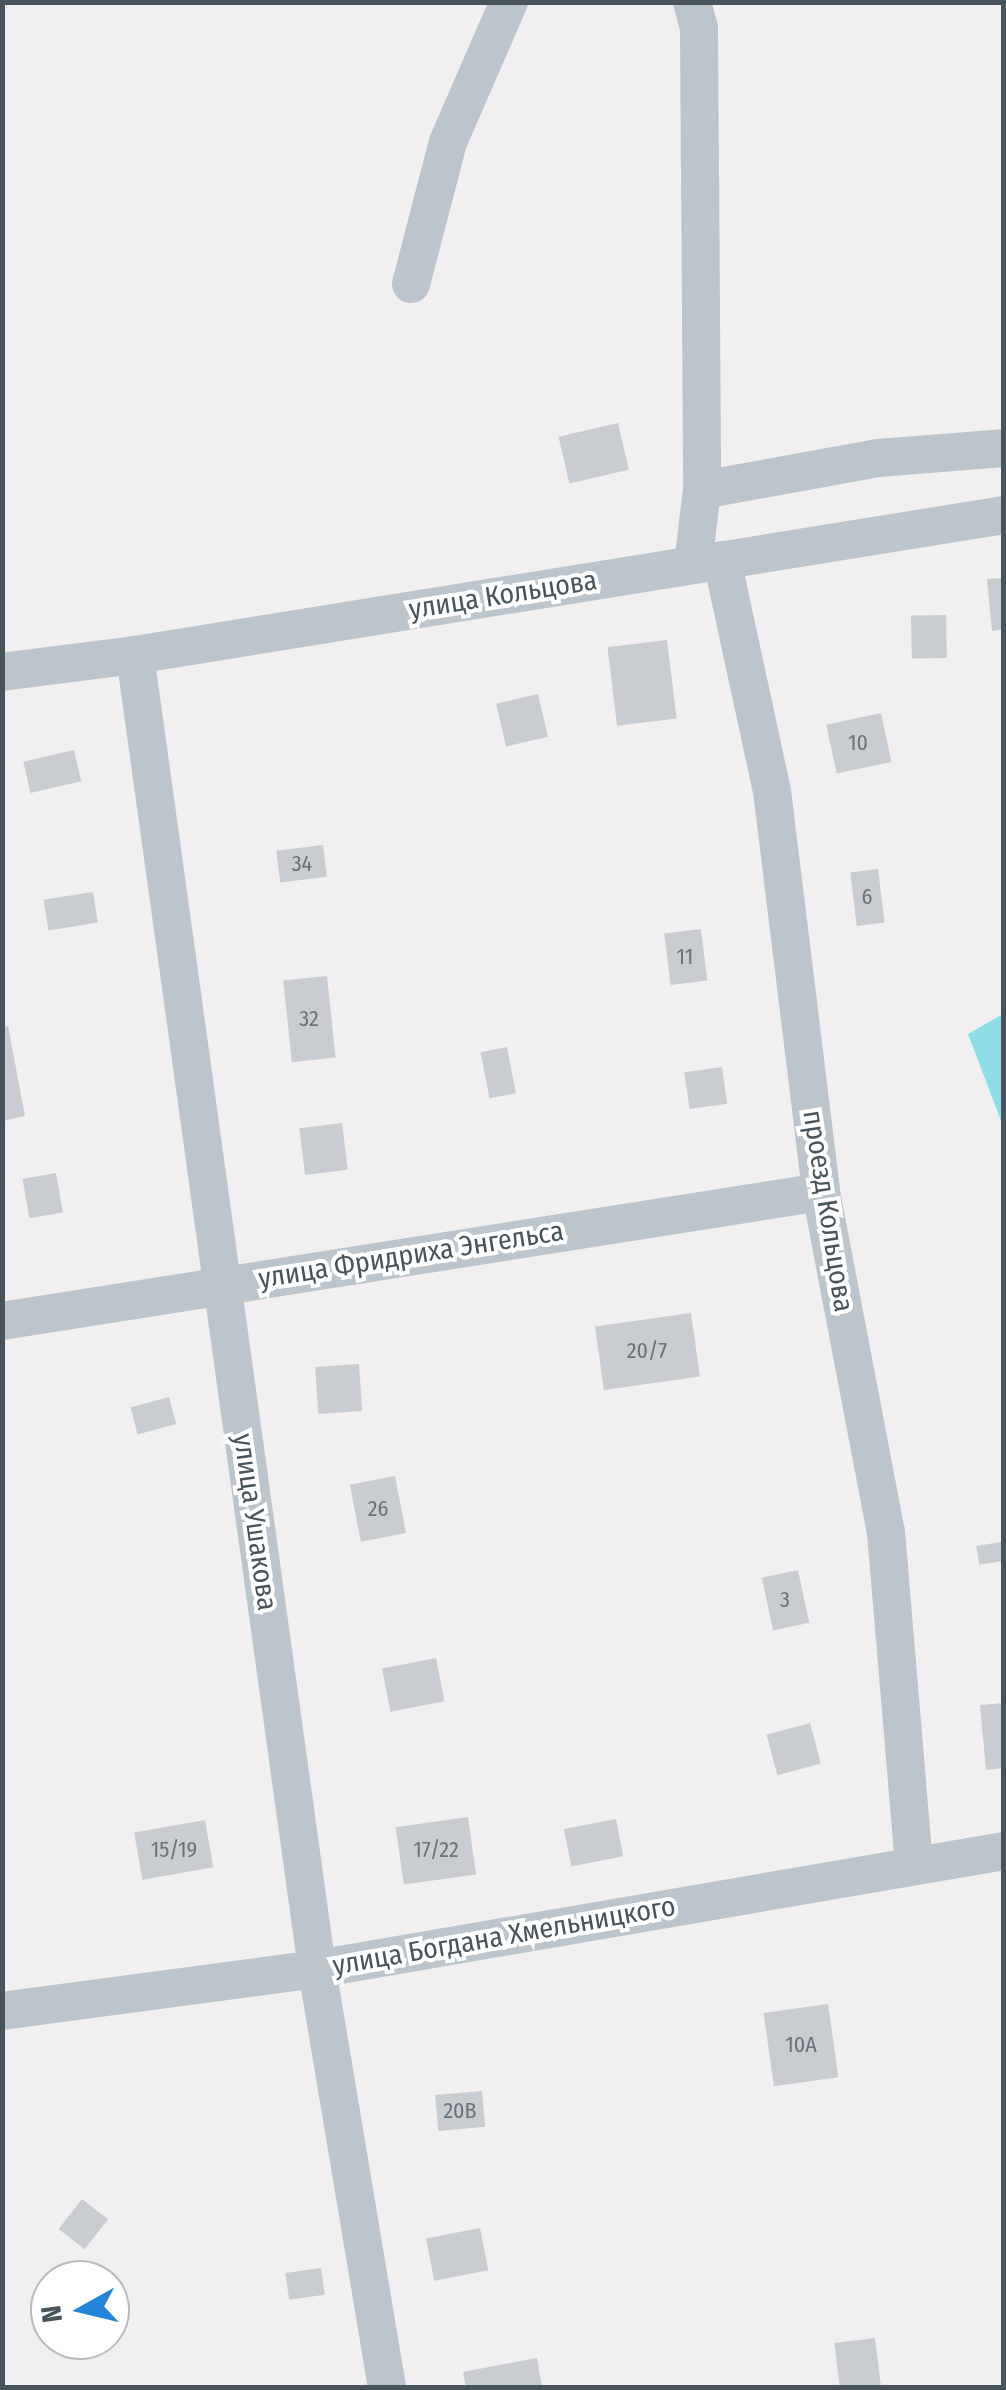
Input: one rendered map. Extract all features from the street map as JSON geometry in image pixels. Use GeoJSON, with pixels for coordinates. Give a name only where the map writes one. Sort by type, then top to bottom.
{"type":"FeatureCollection","features":[{"type":"Feature","properties":{"kind":"street"},"geometry":{"type":"LineString","coordinates":[[410,284],[448,142],[509,2]]}},
{"type":"Feature","properties":{"kind":"street","name":"проезд Кольцова"},"geometry":{"type":"LineString","coordinates":[[692,2],[700,28],[702,490],[708,562],[772,791],[821,1192],[886,1532],[914,1864]]}},
{"type":"Feature","properties":{"kind":"street"},"geometry":{"type":"LineString","coordinates":[[702,490],[878,458],[1004,448]]}},
{"type":"Feature","properties":{"kind":"street","name":"улица Кольцова"},"geometry":{"type":"LineString","coordinates":[[2,672],[136,655],[1004,515]]}},
{"type":"Feature","properties":{"kind":"street","name":"улица Ушакова"},"geometry":{"type":"LineString","coordinates":[[136,655],[317,1969],[387,2388]]}},
{"type":"Feature","properties":{"kind":"street","name":"улица Фридриха Энгельса"},"geometry":{"type":"LineString","coordinates":[[2,1321],[821,1192]]}},
{"type":"Feature","properties":{"kind":"street","name":"улица Богдана Хмельницкого"},"geometry":{"type":"LineString","coordinates":[[2,2011],[317,1969],[1004,1851]]}},
{"type":"Feature","properties":{"kind":"water"},"geometry":{"type":"Polygon","coordinates":[[[1003,1014],[1003,1126],[968,1034],[1003,1014]]]}},
{"type":"Feature","properties":{"kind":"building"},"geometry":{"type":"Polygon","coordinates":[[[618,423],[629,470],[569,483],[559,437],[618,423]]]}},
{"type":"Feature","properties":{"kind":"building"},"geometry":{"type":"Polygon","coordinates":[[[1004,578],[1004,629],[992,631],[987,579],[1004,578]]]}},
{"type":"Feature","properties":{"kind":"building"},"geometry":{"type":"Polygon","coordinates":[[[946,615],[947,658],[912,659],[911,616],[946,615]]]}},
{"type":"Feature","properties":{"kind":"building"},"geometry":{"type":"Polygon","coordinates":[[[667,640],[677,718],[617,726],[607,647],[667,640]]]}},
{"type":"Feature","properties":{"kind":"building"},"geometry":{"type":"Polygon","coordinates":[[[538,694],[548,737],[506,747],[496,704],[538,694]]]}},
{"type":"Feature","properties":{"kind":"building"},"geometry":{"type":"Polygon","coordinates":[[[881,713],[891,762],[837,774],[826,725],[881,713]]]}},
{"type":"Feature","properties":{"kind":"building"},"geometry":{"type":"Polygon","coordinates":[[[74,750],[81,781],[31,793],[23,762],[74,750]]]}},
{"type":"Feature","properties":{"kind":"building"},"geometry":{"type":"Polygon","coordinates":[[[323,845],[327,877],[280,882],[276,851],[323,845]]]}},
{"type":"Feature","properties":{"kind":"building"},"geometry":{"type":"Polygon","coordinates":[[[878,869],[885,923],[857,926],[850,872],[878,869]]]}},
{"type":"Feature","properties":{"kind":"building"},"geometry":{"type":"Polygon","coordinates":[[[93,892],[98,923],[48,930],[44,900],[93,892]]]}},
{"type":"Feature","properties":{"kind":"building"},"geometry":{"type":"Polygon","coordinates":[[[701,929],[707,981],[671,985],[664,934],[701,929]]]}},
{"type":"Feature","properties":{"kind":"building"},"geometry":{"type":"Polygon","coordinates":[[[327,976],[336,1058],[292,1062],[283,981],[327,976]]]}},
{"type":"Feature","properties":{"kind":"building"},"geometry":{"type":"Polygon","coordinates":[[[8,1026],[25,1116],[2,1121],[2,1027],[8,1026]]]}},
{"type":"Feature","properties":{"kind":"building"},"geometry":{"type":"Polygon","coordinates":[[[507,1047],[516,1093],[489,1098],[480,1052],[507,1047]]]}},
{"type":"Feature","properties":{"kind":"building"},"geometry":{"type":"Polygon","coordinates":[[[722,1067],[727,1104],[690,1109],[684,1072],[722,1067]]]}},
{"type":"Feature","properties":{"kind":"building"},"geometry":{"type":"Polygon","coordinates":[[[342,1123],[348,1170],[305,1175],[299,1128],[342,1123]]]}},
{"type":"Feature","properties":{"kind":"building"},"geometry":{"type":"Polygon","coordinates":[[[56,1173],[63,1212],[29,1218],[23,1179],[56,1173]]]}},
{"type":"Feature","properties":{"kind":"building"},"geometry":{"type":"Polygon","coordinates":[[[691,1313],[700,1376],[604,1390],[595,1326],[691,1313]]]}},
{"type":"Feature","properties":{"kind":"building"},"geometry":{"type":"Polygon","coordinates":[[[359,1364],[362,1411],[318,1414],[315,1367],[359,1364]]]}},
{"type":"Feature","properties":{"kind":"building"},"geometry":{"type":"Polygon","coordinates":[[[169,1397],[176,1424],[138,1434],[130,1407],[169,1397]]]}},
{"type":"Feature","properties":{"kind":"building"},"geometry":{"type":"Polygon","coordinates":[[[395,1476],[406,1533],[361,1542],[350,1485],[395,1476]]]}},
{"type":"Feature","properties":{"kind":"building"},"geometry":{"type":"Polygon","coordinates":[[[1001,1542],[1004,1561],[979,1565],[976,1546],[1001,1542]]]}},
{"type":"Feature","properties":{"kind":"building"},"geometry":{"type":"Polygon","coordinates":[[[798,1570],[809,1623],[773,1631],[762,1578],[798,1570]]]}},
{"type":"Feature","properties":{"kind":"building"},"geometry":{"type":"Polygon","coordinates":[[[436,1658],[444,1701],[390,1712],[382,1668],[436,1658]]]}},
{"type":"Feature","properties":{"kind":"building"},"geometry":{"type":"Polygon","coordinates":[[[1004,1703],[1004,1768],[986,1770],[980,1705],[1004,1703]]]}},
{"type":"Feature","properties":{"kind":"building"},"geometry":{"type":"Polygon","coordinates":[[[810,1723],[821,1764],[777,1775],[767,1735],[810,1723]]]}},
{"type":"Feature","properties":{"kind":"building"},"geometry":{"type":"Polygon","coordinates":[[[468,1817],[476,1874],[404,1885],[396,1827],[468,1817]]]}},
{"type":"Feature","properties":{"kind":"building"},"geometry":{"type":"Polygon","coordinates":[[[616,1819],[623,1856],[571,1866],[564,1829],[616,1819]]]}},
{"type":"Feature","properties":{"kind":"building"},"geometry":{"type":"Polygon","coordinates":[[[205,1820],[213,1867],[142,1880],[134,1833],[205,1820]]]}},
{"type":"Feature","properties":{"kind":"building"},"geometry":{"type":"Polygon","coordinates":[[[828,2004],[838,2077],[774,2086],[764,2013],[828,2004]]]}},
{"type":"Feature","properties":{"kind":"building"},"geometry":{"type":"Polygon","coordinates":[[[482,2091],[485,2127],[438,2131],[435,2095],[482,2091]]]}},
{"type":"Feature","properties":{"kind":"building"},"geometry":{"type":"Polygon","coordinates":[[[82,2199],[108,2219],[85,2249],[59,2229],[82,2199]]]}},
{"type":"Feature","properties":{"kind":"building"},"geometry":{"type":"Polygon","coordinates":[[[480,2228],[488,2270],[434,2281],[426,2238],[480,2228]]]}},
{"type":"Feature","properties":{"kind":"building"},"geometry":{"type":"Polygon","coordinates":[[[321,2268],[325,2295],[289,2300],[285,2273],[321,2268]]]}},
{"type":"Feature","properties":{"kind":"building"},"geometry":{"type":"Polygon","coordinates":[[[875,2338],[881,2388],[840,2388],[834,2343],[875,2338]]]}},
{"type":"Feature","properties":{"kind":"building"},"geometry":{"type":"Polygon","coordinates":[[[537,2358],[542,2388],[466,2388],[463,2372],[537,2358]]]}}]}
